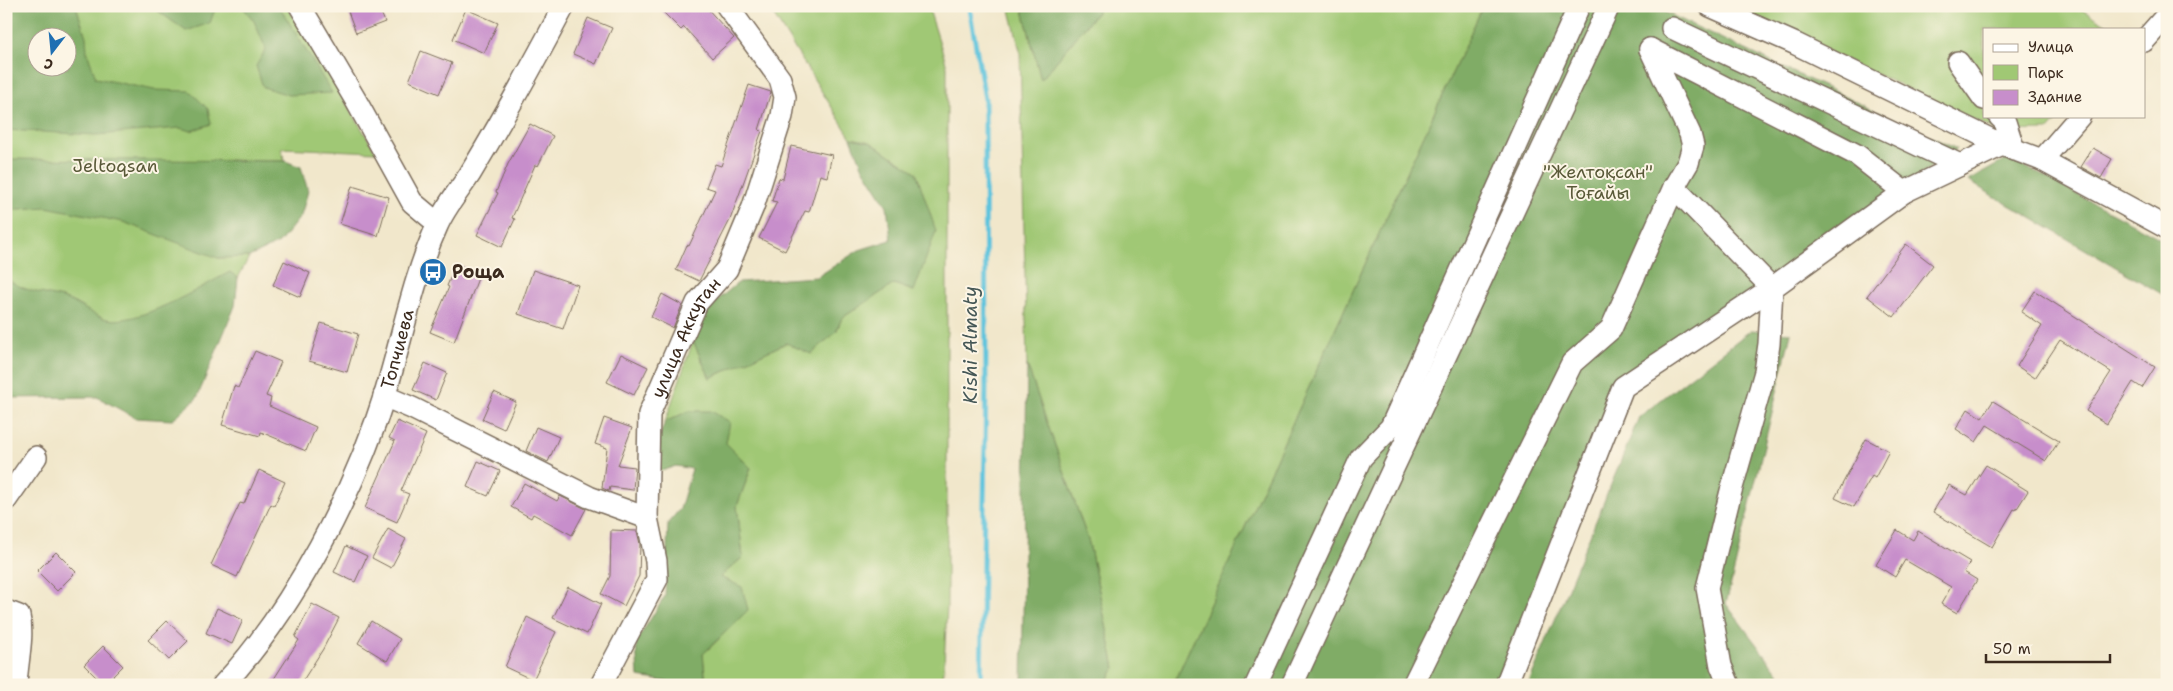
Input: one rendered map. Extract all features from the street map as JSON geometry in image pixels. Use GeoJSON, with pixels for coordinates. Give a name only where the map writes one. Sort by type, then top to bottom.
{"type":"FeatureCollection","features":[{"type":"Feature","properties":{"kind":"street"},"geometry":{"type":"LineString","coordinates":[[300,6],[355,99],[412,202],[438,223]]}},
{"type":"Feature","properties":{"kind":"street","name":"Топчиева"},"geometry":{"type":"LineString","coordinates":[[223,685],[287,602],[317,550],[364,454],[384,396],[416,277],[438,223],[469,175],[564,6]]}},
{"type":"Feature","properties":{"kind":"street","name":"улица Аккутан"},"geometry":{"type":"LineString","coordinates":[[600,685],[657,579],[656,561],[648,518],[647,436],[649,414],[697,303],[727,269],[753,207],[782,116],[785,97],[780,79],[727,6]]}},
{"type":"Feature","properties":{"kind":"street"},"geometry":{"type":"LineString","coordinates":[[1256,685],[1362,458],[1391,428],[1579,6]]}},
{"type":"Feature","properties":{"kind":"street"},"geometry":{"type":"LineString","coordinates":[[1292,685],[1609,6]]}},
{"type":"Feature","properties":{"kind":"street"},"geometry":{"type":"LineString","coordinates":[[1710,6],[1796,44],[2008,147],[2042,160],[2167,228]]}},
{"type":"Feature","properties":{"kind":"street"},"geometry":{"type":"LineString","coordinates":[[2146,39],[2167,15]]}},
{"type":"Feature","properties":{"kind":"street"},"geometry":{"type":"LineString","coordinates":[[1672,28],[1960,165]]}},
{"type":"Feature","properties":{"kind":"street"},"geometry":{"type":"LineString","coordinates":[[1412,685],[1572,363],[1611,329],[1674,187],[1688,163],[1693,146],[1690,134],[1650,49],[1857,155],[1904,192]]}},
{"type":"Feature","properties":{"kind":"street"},"geometry":{"type":"LineString","coordinates":[[1958,62],[1983,98]]}},
{"type":"Feature","properties":{"kind":"street"},"geometry":{"type":"LineString","coordinates":[[2000,118],[2005,122],[2008,147]]}},
{"type":"Feature","properties":{"kind":"street"},"geometry":{"type":"LineString","coordinates":[[2042,160],[2078,118]]}},
{"type":"Feature","properties":{"kind":"street"},"geometry":{"type":"LineString","coordinates":[[1506,685],[1624,387],[1772,288],[1904,192],[1960,165],[2008,147]]}},
{"type":"Feature","properties":{"kind":"street"},"geometry":{"type":"LineString","coordinates":[[1674,187],[1772,288],[1769,344],[1765,372],[1731,491],[1707,588],[1721,666],[1729,685]]}},
{"type":"Feature","properties":{"kind":"street"},"geometry":{"type":"LineString","coordinates":[[384,396],[412,408],[589,497],[648,518]]}},
{"type":"Feature","properties":{"kind":"street"},"geometry":{"type":"LineString","coordinates":[[6,500],[36,457]]}},
{"type":"Feature","properties":{"kind":"street"},"geometry":{"type":"LineString","coordinates":[[7,609],[19,616],[23,630],[18,655],[16,685]]}},
{"type":"Feature","properties":{"kind":"green space","name":"Jeltoqsan"},"geometry":{"type":"Polygon","coordinates":[[[6,6],[287,6],[376,152],[281,148],[285,161],[228,160],[218,258],[249,257],[238,278],[229,272],[181,382],[6,375],[6,6]]]}},
{"type":"Feature","properties":{"kind":"green space"},"geometry":{"type":"Polygon","coordinates":[[[6,6],[76,6],[86,37],[87,52],[96,78],[154,90],[190,91],[208,109],[211,124],[191,131],[180,128],[96,135],[6,130],[6,6]]]}},
{"type":"Feature","properties":{"kind":"green space"},"geometry":{"type":"Polygon","coordinates":[[[151,6],[216,6],[210,23],[186,31],[151,6]]]}},
{"type":"Feature","properties":{"kind":"green space"},"geometry":{"type":"Polygon","coordinates":[[[242,6],[279,6],[332,93],[289,95],[263,87],[256,66],[266,49],[254,21],[242,6]]]}},
{"type":"Feature","properties":{"kind":"green space"},"geometry":{"type":"Polygon","coordinates":[[[803,6],[928,6],[947,66],[947,606],[943,685],[706,685],[703,654],[720,638],[720,577],[743,557],[737,506],[751,468],[689,411],[665,422],[693,341],[710,378],[786,343],[836,332],[842,318],[894,284],[913,291],[916,172],[870,142],[851,138],[773,14],[803,6]]]}},
{"type":"Feature","properties":{"kind":"green space"},"geometry":{"type":"Polygon","coordinates":[[[1009,6],[1022,6],[1041,80],[1102,6],[1483,6],[1173,685],[1105,685],[1115,668],[1089,543],[1027,365],[1020,51],[1009,6]]]}},
{"type":"Feature","properties":{"kind":"green space"},"geometry":{"type":"Polygon","coordinates":[[[1022,6],[1102,6],[1041,80],[1022,6]]]}},
{"type":"Feature","properties":{"kind":"green space","name":"\"Желтоқсан\" Тоғайы"},"geometry":{"type":"Polygon","coordinates":[[[1483,6],[1652,6],[1957,149],[1620,382],[1498,685],[1173,685],[1483,6]]]}},
{"type":"Feature","properties":{"kind":"green space"},"geometry":{"type":"Polygon","coordinates":[[[1731,6],[2083,6],[2082,10],[2112,28],[1983,28],[1983,118],[2059,118],[2049,130],[1998,131],[1731,6]]]}},
{"type":"Feature","properties":{"kind":"green space"},"geometry":{"type":"Polygon","coordinates":[[[851,138],[870,142],[916,172],[936,231],[914,291],[894,284],[842,318],[836,332],[811,354],[786,343],[710,378],[693,341],[703,312],[739,282],[817,277],[859,250],[891,240],[887,206],[863,168],[851,138]]]}},
{"type":"Feature","properties":{"kind":"green space"},"geometry":{"type":"Polygon","coordinates":[[[2009,158],[2167,242],[2167,297],[1968,181],[2009,158]]]}},
{"type":"Feature","properties":{"kind":"green space"},"geometry":{"type":"Polygon","coordinates":[[[6,159],[285,161],[301,167],[308,191],[301,216],[279,243],[249,257],[218,258],[123,222],[46,207],[6,210],[6,159]]]}},
{"type":"Feature","properties":{"kind":"green space"},"geometry":{"type":"Polygon","coordinates":[[[230,272],[238,278],[235,306],[197,398],[172,420],[136,418],[97,397],[6,398],[6,277],[11,282],[32,291],[62,298],[103,318],[116,320],[149,312],[168,304],[230,272]]]}},
{"type":"Feature","properties":{"kind":"green space"},"geometry":{"type":"Polygon","coordinates":[[[1751,330],[1791,333],[1726,604],[1787,685],[1528,685],[1639,417],[1751,330]]]}},
{"type":"Feature","properties":{"kind":"green space"},"geometry":{"type":"Polygon","coordinates":[[[1027,365],[1089,543],[1115,668],[1105,685],[1022,685],[1027,365]]]}},
{"type":"Feature","properties":{"kind":"green space"},"geometry":{"type":"Polygon","coordinates":[[[689,411],[711,411],[730,422],[726,443],[751,468],[737,506],[743,557],[720,577],[742,587],[748,610],[703,654],[706,685],[669,685],[669,682],[638,677],[636,642],[665,596],[668,523],[680,509],[692,469],[676,466],[658,472],[653,452],[665,422],[689,411]]]}},
{"type":"Feature","properties":{"kind":"building"},"geometry":{"type":"Polygon","coordinates":[[[346,6],[378,6],[385,22],[356,33],[346,6]]]}},
{"type":"Feature","properties":{"kind":"building"},"geometry":{"type":"Polygon","coordinates":[[[657,6],[705,6],[734,38],[712,58],[684,27],[681,30],[657,6]]]}},
{"type":"Feature","properties":{"kind":"building"},"geometry":{"type":"Polygon","coordinates":[[[466,9],[498,23],[484,53],[453,39],[466,9]]]}},
{"type":"Feature","properties":{"kind":"building"},"geometry":{"type":"Polygon","coordinates":[[[588,18],[612,28],[596,64],[573,54],[588,18]]]}},
{"type":"Feature","properties":{"kind":"building"},"geometry":{"type":"Polygon","coordinates":[[[421,51],[452,63],[439,94],[409,81],[421,51]]]}},
{"type":"Feature","properties":{"kind":"building"},"geometry":{"type":"Polygon","coordinates":[[[749,85],[771,92],[759,130],[762,131],[730,220],[699,281],[676,270],[715,190],[706,187],[715,164],[721,166],[749,85]]]}},
{"type":"Feature","properties":{"kind":"building"},"geometry":{"type":"Polygon","coordinates":[[[530,124],[553,136],[538,166],[535,165],[512,218],[515,219],[502,247],[477,235],[498,193],[496,192],[508,164],[530,124]]]}},
{"type":"Feature","properties":{"kind":"building"},"geometry":{"type":"Polygon","coordinates":[[[791,146],[832,155],[827,177],[820,175],[809,212],[805,211],[785,251],[759,238],[777,202],[772,201],[779,178],[783,179],[791,146]]]}},
{"type":"Feature","properties":{"kind":"building"},"geometry":{"type":"Polygon","coordinates":[[[2093,148],[2112,159],[2101,178],[2081,167],[2093,148]]]}},
{"type":"Feature","properties":{"kind":"building"},"geometry":{"type":"Polygon","coordinates":[[[352,186],[389,197],[378,236],[340,224],[352,186]]]}},
{"type":"Feature","properties":{"kind":"building"},"geometry":{"type":"Polygon","coordinates":[[[1906,244],[1933,265],[1894,317],[1867,296],[1906,244]]]}},
{"type":"Feature","properties":{"kind":"building"},"geometry":{"type":"Polygon","coordinates":[[[284,261],[310,273],[300,297],[273,285],[284,261]]]}},
{"type":"Feature","properties":{"kind":"building"},"geometry":{"type":"Polygon","coordinates":[[[456,264],[480,273],[454,342],[430,332],[449,287],[447,286],[456,264]]]}},
{"type":"Feature","properties":{"kind":"building"},"geometry":{"type":"Polygon","coordinates":[[[533,270],[578,285],[563,329],[518,314],[533,270]]]}},
{"type":"Feature","properties":{"kind":"building"},"geometry":{"type":"Polygon","coordinates":[[[2035,291],[2155,367],[2142,388],[2133,382],[2107,424],[2086,411],[2111,372],[2060,340],[2035,378],[2017,366],[2042,326],[2021,312],[2035,291]]]}},
{"type":"Feature","properties":{"kind":"building"},"geometry":{"type":"Polygon","coordinates":[[[662,294],[682,305],[673,328],[651,317],[662,294]]]}},
{"type":"Feature","properties":{"kind":"building"},"geometry":{"type":"Polygon","coordinates":[[[321,323],[358,334],[347,372],[309,361],[321,323]]]}},
{"type":"Feature","properties":{"kind":"building"},"geometry":{"type":"Polygon","coordinates":[[[255,351],[281,362],[266,396],[271,398],[269,406],[316,427],[306,451],[261,432],[260,436],[222,425],[234,386],[238,388],[255,351]]]}},
{"type":"Feature","properties":{"kind":"building"},"geometry":{"type":"Polygon","coordinates":[[[621,354],[648,367],[634,395],[607,382],[621,354]]]}},
{"type":"Feature","properties":{"kind":"building"},"geometry":{"type":"Polygon","coordinates":[[[425,363],[447,373],[436,400],[413,390],[425,363]]]}},
{"type":"Feature","properties":{"kind":"building"},"geometry":{"type":"Polygon","coordinates":[[[494,392],[516,402],[504,429],[482,419],[494,392]]]}},
{"type":"Feature","properties":{"kind":"building"},"geometry":{"type":"Polygon","coordinates":[[[1993,401],[2059,441],[2046,461],[1987,425],[1976,442],[1956,429],[1968,409],[1982,418],[1993,401]]]}},
{"type":"Feature","properties":{"kind":"building"},"geometry":{"type":"Polygon","coordinates":[[[604,418],[632,428],[618,465],[635,467],[633,490],[610,487],[609,491],[602,488],[607,448],[595,444],[604,418]]]}},
{"type":"Feature","properties":{"kind":"building"},"geometry":{"type":"Polygon","coordinates":[[[397,421],[426,434],[401,491],[409,494],[397,522],[365,508],[395,441],[389,438],[397,421]]]}},
{"type":"Feature","properties":{"kind":"building"},"geometry":{"type":"Polygon","coordinates":[[[536,427],[559,437],[548,462],[526,451],[536,427]]]}},
{"type":"Feature","properties":{"kind":"building"},"geometry":{"type":"Polygon","coordinates":[[[1866,439],[1889,451],[1875,478],[1872,476],[1854,507],[1835,498],[1866,439]]]}},
{"type":"Feature","properties":{"kind":"building"},"geometry":{"type":"Polygon","coordinates":[[[478,461],[500,471],[488,496],[467,487],[478,461]]]}},
{"type":"Feature","properties":{"kind":"building"},"geometry":{"type":"Polygon","coordinates":[[[1986,465],[2028,491],[2016,510],[2014,509],[1992,547],[1933,512],[1949,485],[1967,495],[1986,465]]]}},
{"type":"Feature","properties":{"kind":"building"},"geometry":{"type":"Polygon","coordinates":[[[259,470],[285,482],[274,506],[271,504],[237,577],[211,565],[240,503],[244,504],[259,470]]]}},
{"type":"Feature","properties":{"kind":"building"},"geometry":{"type":"Polygon","coordinates":[[[524,483],[557,501],[560,496],[586,509],[572,535],[533,514],[531,518],[511,507],[524,483]]]}},
{"type":"Feature","properties":{"kind":"building"},"geometry":{"type":"Polygon","coordinates":[[[388,529],[406,539],[391,568],[372,558],[388,529]]]}},
{"type":"Feature","properties":{"kind":"building"},"geometry":{"type":"Polygon","coordinates":[[[611,530],[637,531],[640,544],[639,576],[624,606],[601,594],[610,576],[611,530]]]}},
{"type":"Feature","properties":{"kind":"building"},"geometry":{"type":"Polygon","coordinates":[[[1897,530],[1913,540],[1918,531],[1970,562],[1964,572],[1977,580],[1957,613],[1941,604],[1951,587],[1905,560],[1895,577],[1876,565],[1897,530]]]}},
{"type":"Feature","properties":{"kind":"building"},"geometry":{"type":"Polygon","coordinates":[[[346,546],[367,556],[355,582],[334,572],[346,546]]]}},
{"type":"Feature","properties":{"kind":"building"},"geometry":{"type":"Polygon","coordinates":[[[56,552],[76,572],[57,591],[37,571],[56,552]]]}},
{"type":"Feature","properties":{"kind":"building"},"geometry":{"type":"Polygon","coordinates":[[[568,587],[601,604],[587,634],[553,618],[568,587]]]}},
{"type":"Feature","properties":{"kind":"building"},"geometry":{"type":"Polygon","coordinates":[[[312,604],[339,618],[323,649],[300,685],[270,685],[299,640],[295,637],[312,604]]]}},
{"type":"Feature","properties":{"kind":"building"},"geometry":{"type":"Polygon","coordinates":[[[217,608],[243,620],[232,644],[206,633],[217,608]]]}},
{"type":"Feature","properties":{"kind":"building"},"geometry":{"type":"Polygon","coordinates":[[[527,617],[556,632],[533,680],[505,667],[527,617]]]}},
{"type":"Feature","properties":{"kind":"building"},"geometry":{"type":"Polygon","coordinates":[[[167,621],[188,641],[169,660],[148,640],[167,621]]]}},
{"type":"Feature","properties":{"kind":"building"},"geometry":{"type":"Polygon","coordinates":[[[371,621],[400,639],[387,661],[358,643],[371,621]]]}},
{"type":"Feature","properties":{"kind":"building"},"geometry":{"type":"Polygon","coordinates":[[[103,646],[123,666],[104,685],[84,665],[103,646]]]}},
{"type":"Feature","properties":{"kind":"waterway","name":"Kіshі Almaty"},"geometry":{"type":"LineString","coordinates":[[969,6],[985,99],[986,387],[981,685]]}},
{"type":"Feature","properties":{"kind":"place","name":"Роща"},"geometry":{"type":"Point","coordinates":[433,272]}}]}
